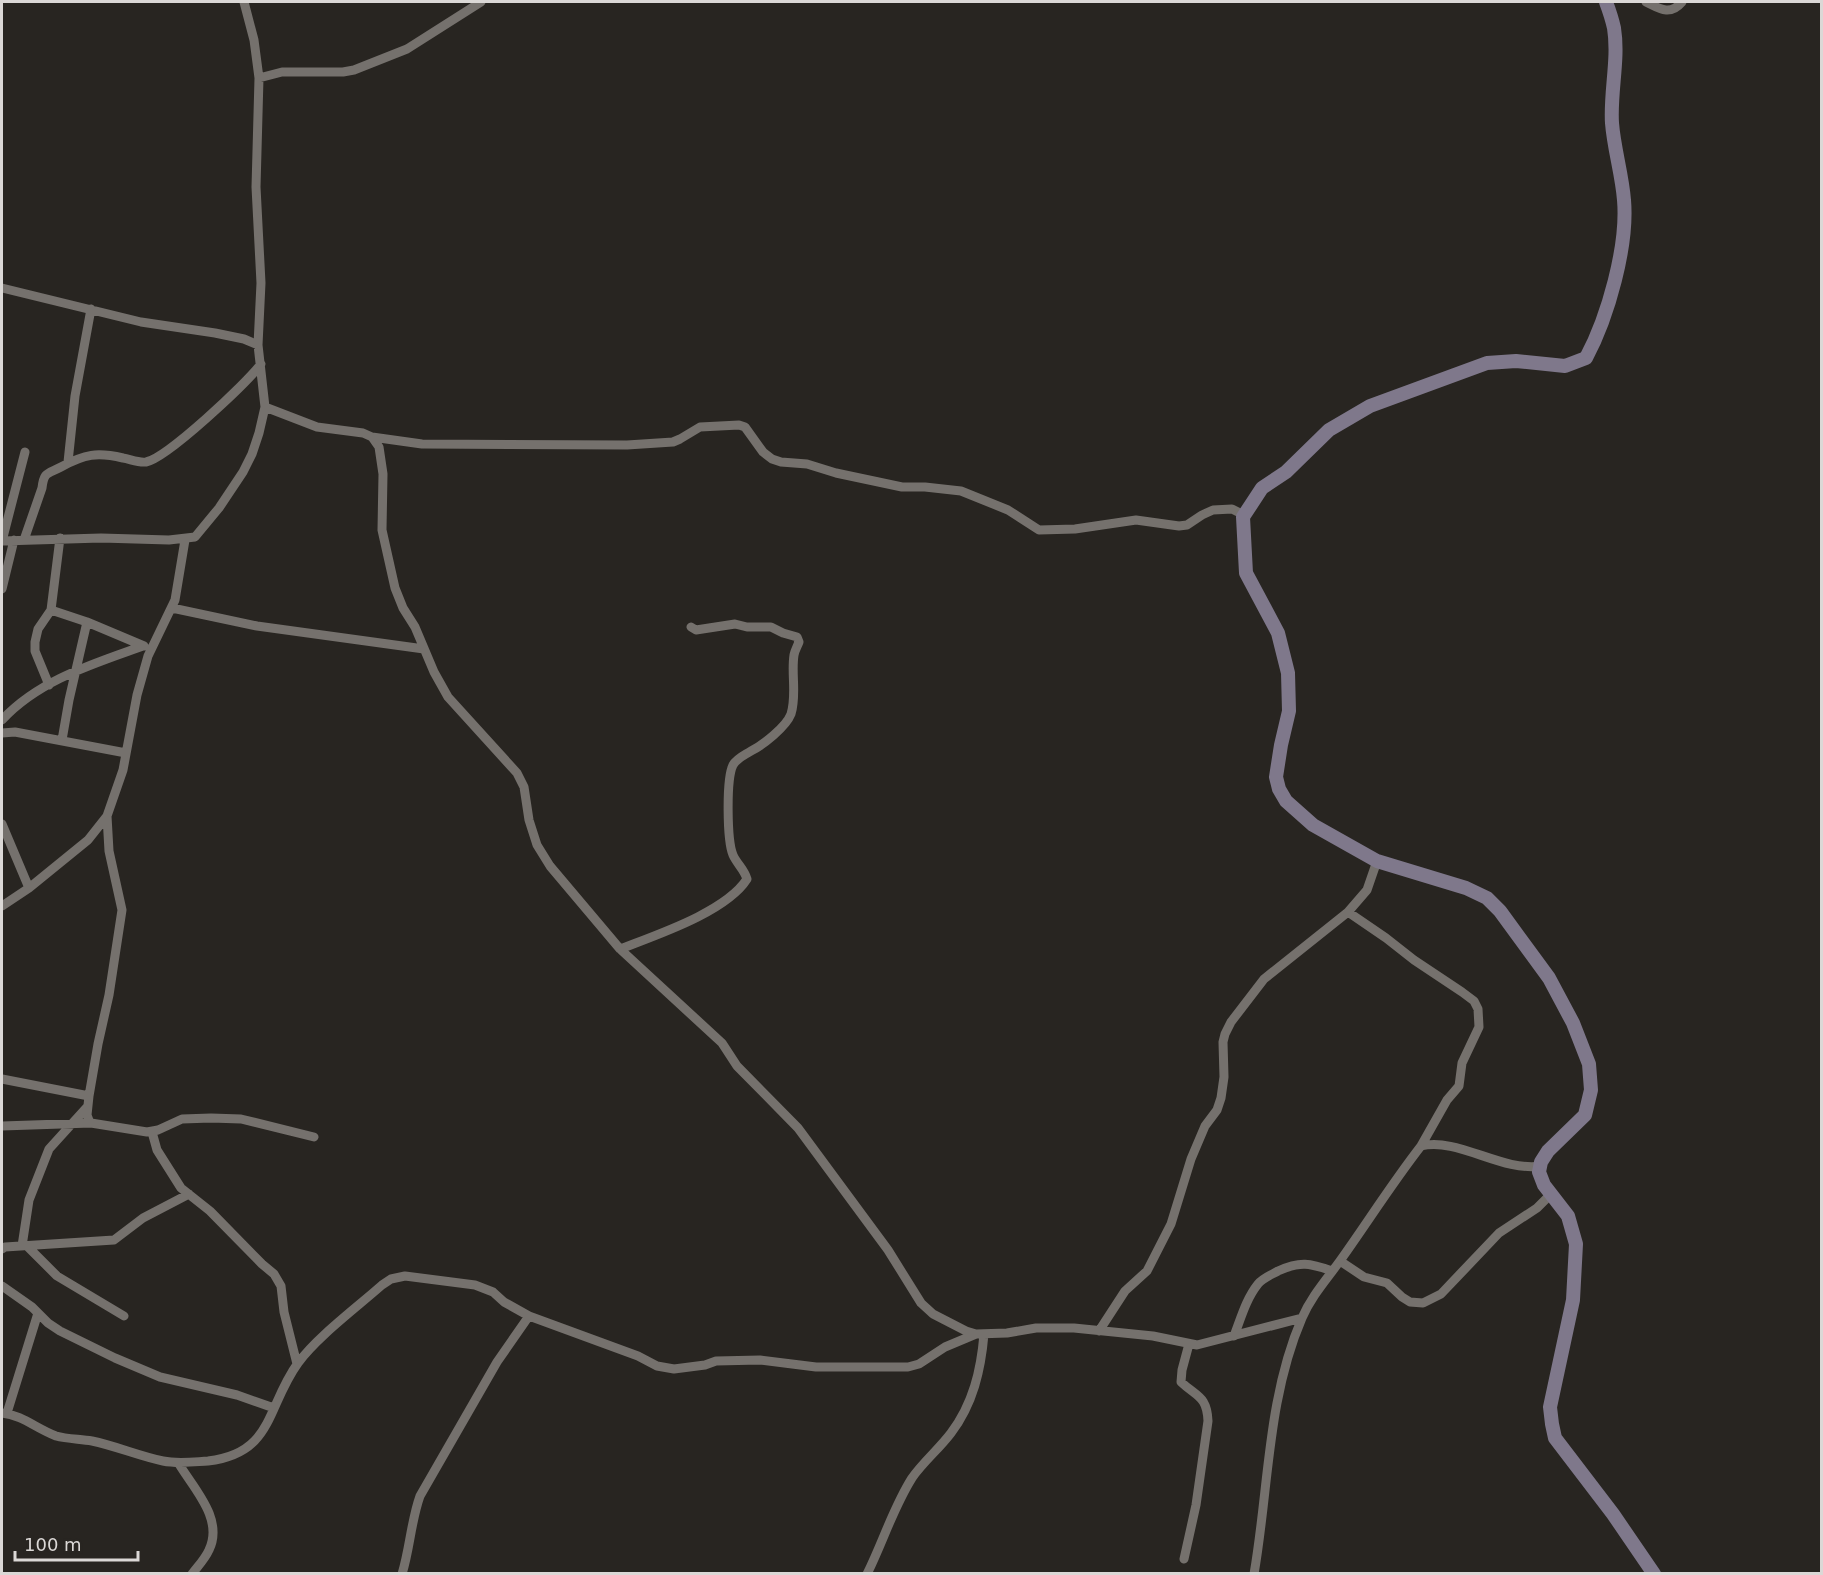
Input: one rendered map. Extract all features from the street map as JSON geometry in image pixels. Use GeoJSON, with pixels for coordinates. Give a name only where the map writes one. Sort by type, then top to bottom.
{"type":"FeatureCollection","features":[{"type":"Feature","properties":{"kind":"street"},"geometry":{"type":"LineString","coordinates":[[25,452],[2,541],[60,538],[185,540],[195,537],[243,472],[252,454],[265,407],[258,345],[261,283],[256,186],[259,78],[254,40],[244,2]]}},
{"type":"Feature","properties":{"kind":"street"},"geometry":{"type":"LineString","coordinates":[[259,78],[282,72],[354,70],[407,49],[481,2]]}},
{"type":"Feature","properties":{"kind":"street"},"geometry":{"type":"LineString","coordinates":[[1243,518],[1262,488],[1286,472],[1329,430],[1370,406],[1487,363],[1516,361],[1565,366],[1586,358],[1599,332],[1623,246],[1625,230],[1624,196],[1612,124],[1614,27],[1606,2]]}},
{"type":"Feature","properties":{"kind":"street"},"geometry":{"type":"LineString","coordinates":[[1646,2],[1666,11],[1676,8],[1682,2]]}},
{"type":"Feature","properties":{"kind":"street"},"geometry":{"type":"LineString","coordinates":[[2,288],[141,322],[215,333],[244,339],[258,345]]}},
{"type":"Feature","properties":{"kind":"street"},"geometry":{"type":"LineString","coordinates":[[68,462],[75,396],[91,309]]}},
{"type":"Feature","properties":{"kind":"street"},"geometry":{"type":"LineString","coordinates":[[24,540],[45,475],[68,462],[98,454],[142,462],[154,459],[185,437],[252,377],[261,364]]}},
{"type":"Feature","properties":{"kind":"street"},"geometry":{"type":"LineString","coordinates":[[265,407],[317,427],[422,444],[627,445],[673,442],[700,427],[739,424],[745,427],[763,452],[772,459],[807,464],[836,473],[902,487],[961,491],[1008,510],[1039,530],[1075,529],[1136,520],[1179,526],[1187,525],[1202,514],[1213,510],[1232,510],[1240,513],[1243,518],[1246,573],[1278,633],[1288,673],[1289,711],[1276,777],[1279,789],[1286,801],[1313,825],[1377,861],[1466,888],[1487,898],[1500,911],[1549,978],[1573,1023],[1585,1052],[1589,1064],[1591,1090],[1585,1114],[1548,1151],[1539,1172],[1544,1185],[1568,1216],[1576,1244],[1573,1300],[1550,1407],[1555,1438],[1654,1574]]}},
{"type":"Feature","properties":{"kind":"street"},"geometry":{"type":"LineString","coordinates":[[372,437],[381,455],[382,530],[387,559],[403,608],[416,627],[434,672],[448,697],[517,773],[524,787],[529,820],[537,845],[549,866],[620,949],[722,1043],[737,1066],[798,1128],[888,1250],[921,1302],[933,1314],[980,1334]]}},
{"type":"Feature","properties":{"kind":"street"},"geometry":{"type":"LineString","coordinates":[[49,685],[35,651],[35,642],[38,629],[51,610],[60,538]]}},
{"type":"Feature","properties":{"kind":"street"},"geometry":{"type":"LineString","coordinates":[[2,589],[14,540]]}},
{"type":"Feature","properties":{"kind":"street"},"geometry":{"type":"LineString","coordinates":[[2,906],[29,888],[88,840],[107,816],[117,791],[126,753],[147,647],[172,608],[179,582],[185,540]]}},
{"type":"Feature","properties":{"kind":"street"},"geometry":{"type":"LineString","coordinates":[[172,608],[266,627],[424,649]]}},
{"type":"Feature","properties":{"kind":"street"},"geometry":{"type":"LineString","coordinates":[[51,610],[147,647]]}},
{"type":"Feature","properties":{"kind":"street"},"geometry":{"type":"LineString","coordinates":[[62,740],[87,622]]}},
{"type":"Feature","properties":{"kind":"street"},"geometry":{"type":"LineString","coordinates":[[620,949],[708,911],[737,891],[745,882],[747,879],[745,871],[737,864],[731,849],[727,793],[731,771],[738,759],[763,745],[791,713],[794,656],[799,642],[796,637],[771,627],[747,627],[735,624],[696,630],[691,627]]}},
{"type":"Feature","properties":{"kind":"street"},"geometry":{"type":"LineString","coordinates":[[2,720],[22,700],[76,670],[147,647]]}},
{"type":"Feature","properties":{"kind":"street"},"geometry":{"type":"LineString","coordinates":[[2,734],[15,732],[42,739],[62,740],[126,753]]}},
{"type":"Feature","properties":{"kind":"street"},"geometry":{"type":"LineString","coordinates":[[90,1124],[87,1115],[88,1101],[122,915],[120,895],[109,851],[107,816]]}},
{"type":"Feature","properties":{"kind":"street"},"geometry":{"type":"LineString","coordinates":[[2,824],[29,888]]}},
{"type":"Feature","properties":{"kind":"street"},"geometry":{"type":"LineString","coordinates":[[1099,1331],[1125,1291],[1147,1271],[1171,1224],[1191,1159],[1205,1126],[1217,1110],[1221,1098],[1224,1077],[1223,1042],[1231,1023],[1264,979],[1348,912],[1367,890],[1377,861]]}},
{"type":"Feature","properties":{"kind":"street"},"geometry":{"type":"LineString","coordinates":[[1254,1574],[1260,1540],[1267,1461],[1276,1407],[1285,1366],[1302,1318],[1316,1291],[1340,1261],[1421,1146],[1447,1100],[1459,1086],[1462,1063],[1479,1027],[1478,1009],[1474,1001],[1348,912]]}},
{"type":"Feature","properties":{"kind":"street"},"geometry":{"type":"LineString","coordinates":[[2,1079],[88,1101]]}},
{"type":"Feature","properties":{"kind":"street"},"geometry":{"type":"LineString","coordinates":[[24,1246],[28,1200],[49,1149],[88,1101]]}},
{"type":"Feature","properties":{"kind":"street"},"geometry":{"type":"LineString","coordinates":[[2,1126],[90,1124],[130,1131],[152,1132],[182,1119],[241,1119],[314,1137]]}},
{"type":"Feature","properties":{"kind":"street"},"geometry":{"type":"LineString","coordinates":[[152,1132],[157,1150],[172,1176],[274,1274],[281,1286],[284,1312],[297,1364]]}},
{"type":"Feature","properties":{"kind":"street"},"geometry":{"type":"LineString","coordinates":[[1421,1146],[1430,1144],[1444,1146],[1528,1168],[1541,1166]]}},
{"type":"Feature","properties":{"kind":"street"},"geometry":{"type":"LineString","coordinates":[[2,1250],[4,1247],[114,1240],[143,1218],[189,1194]]}},
{"type":"Feature","properties":{"kind":"street"},"geometry":{"type":"LineString","coordinates":[[1340,1261],[1364,1276],[1388,1283],[1402,1298],[1410,1302],[1422,1303],[1441,1294],[1499,1233],[1537,1208],[1551,1194]]}},
{"type":"Feature","properties":{"kind":"street"},"geometry":{"type":"LineString","coordinates":[[24,1246],[57,1276],[124,1316]]}},
{"type":"Feature","properties":{"kind":"street"},"geometry":{"type":"LineString","coordinates":[[1234,1336],[1247,1301],[1259,1282],[1299,1263],[1312,1264],[1332,1271]]}},
{"type":"Feature","properties":{"kind":"street"},"geometry":{"type":"LineString","coordinates":[[38,1312],[4,1413],[16,1416],[62,1437],[93,1441],[179,1464],[225,1459],[253,1444],[263,1431],[297,1364],[309,1350],[391,1279],[416,1277],[475,1285],[493,1292],[529,1316],[638,1356],[657,1366],[674,1369],[705,1365],[716,1361],[751,1360],[816,1367],[908,1368],[919,1364],[945,1347],[980,1334],[1036,1329],[1074,1328],[1154,1336],[1189,1344],[1206,1344],[1302,1318]]}},
{"type":"Feature","properties":{"kind":"street"},"geometry":{"type":"LineString","coordinates":[[2,1287],[38,1312],[60,1331],[153,1375],[237,1395],[274,1408]]}},
{"type":"Feature","properties":{"kind":"street"},"geometry":{"type":"LineString","coordinates":[[402,1574],[408,1551],[412,1518],[420,1496],[497,1362],[529,1316]]}},
{"type":"Feature","properties":{"kind":"street"},"geometry":{"type":"LineString","coordinates":[[867,1574],[903,1494],[914,1476],[952,1432],[965,1412],[977,1380],[980,1334]]}},
{"type":"Feature","properties":{"kind":"street"},"geometry":{"type":"LineString","coordinates":[[1184,1559],[1196,1505],[1208,1421],[1207,1408],[1202,1398],[1181,1382],[1180,1376],[1189,1344]]}},
{"type":"Feature","properties":{"kind":"street"},"geometry":{"type":"LineString","coordinates":[[179,1464],[209,1511],[212,1529],[209,1550],[192,1574]]}}]}
